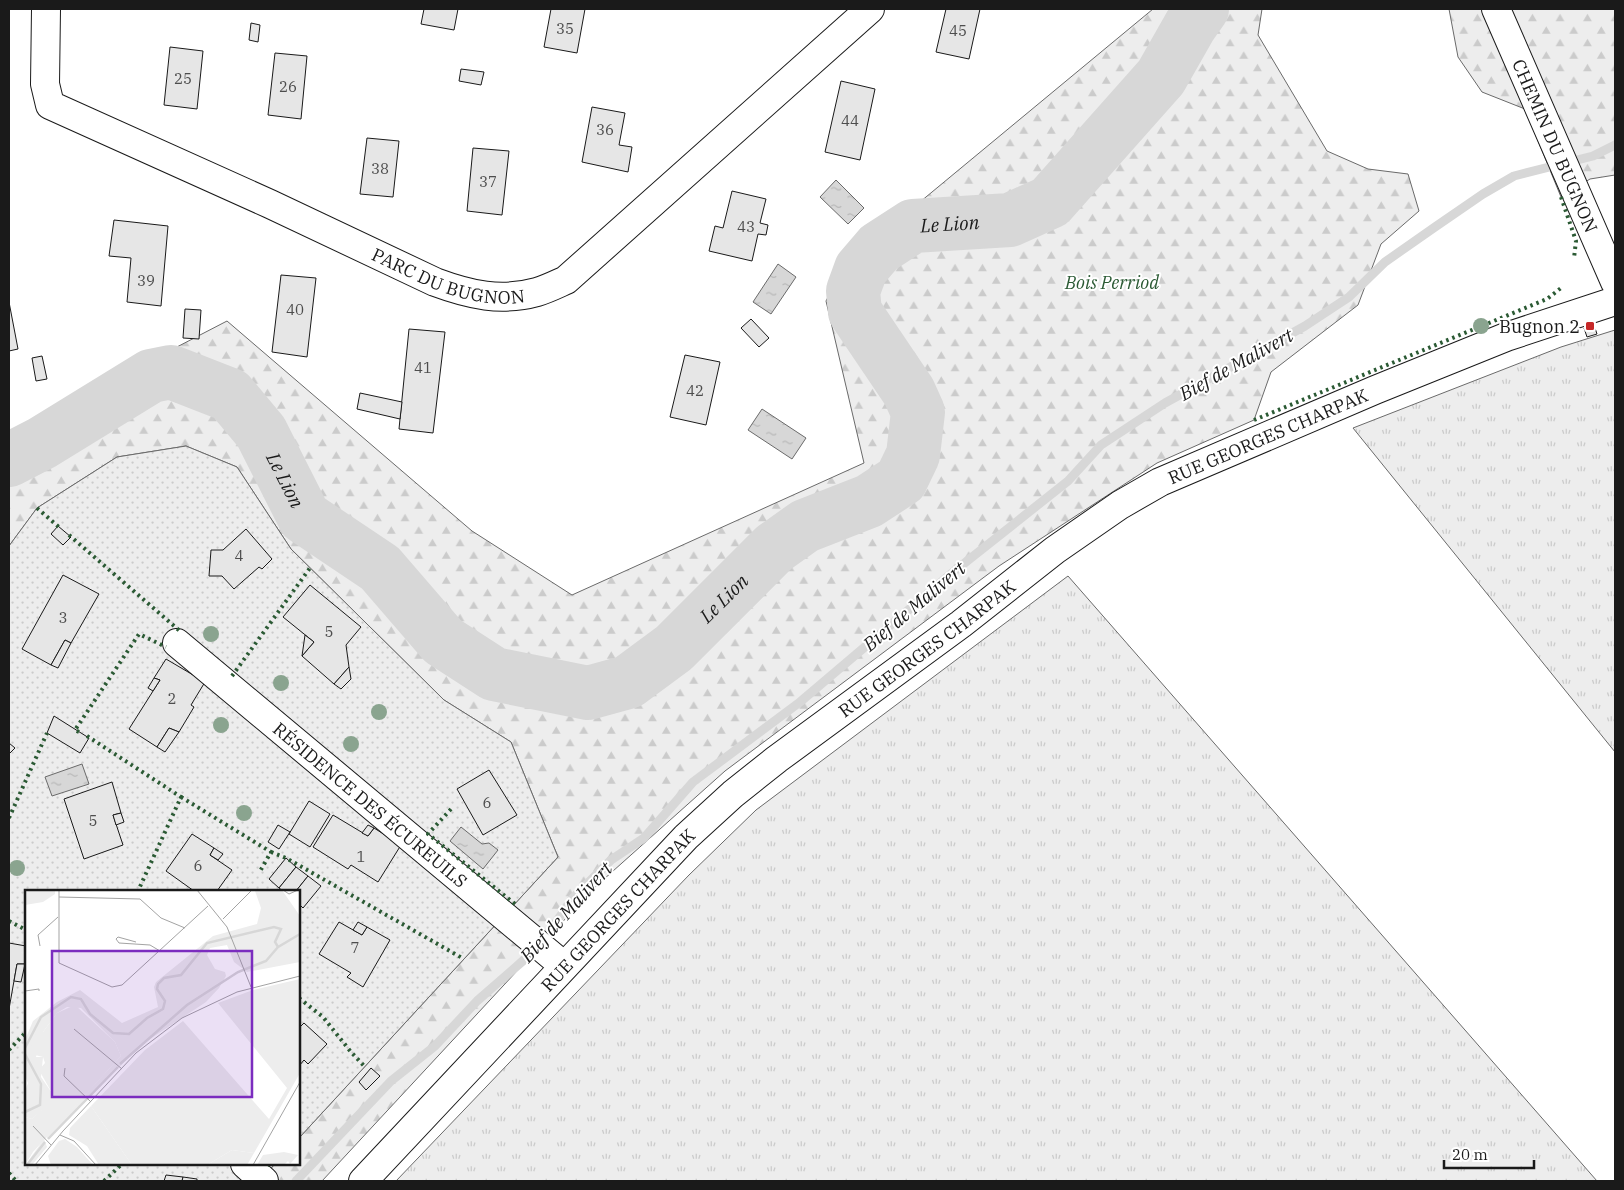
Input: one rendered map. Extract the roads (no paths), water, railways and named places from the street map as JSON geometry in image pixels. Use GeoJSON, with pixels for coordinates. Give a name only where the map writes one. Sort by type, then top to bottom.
{"type":"FeatureCollection","features":[{"type":"Feature","properties":{"kind":"street","name":"PARC DU BUGNON"},"geometry":{"type":"LineString","coordinates":[[46,9],[45,84],[50,105],[270,204],[435,282],[461,292],[489,297],[515,296],[538,292],[566,280],[870,9]]}},
{"type":"Feature","properties":{"kind":"street","name":"CHEMIN DU BUGNON"},"geometry":{"type":"LineString","coordinates":[[1496,9],[1615,282]]}},
{"type":"Feature","properties":{"kind":"street","name":"RUE GEORGES CHARPAK"},"geometry":{"type":"LineString","coordinates":[[363,1181],[546,951],[686,837],[733,794],[777,759],[961,624],[1055,550],[1120,505],[1160,482],[1375,390],[1506,338],[1615,301]]}},
{"type":"Feature","properties":{"kind":"street","name":"RÉSIDENCE DES ÉCUREUILS"},"geometry":{"type":"LineString","coordinates":[[177,643],[546,951]]}},
{"type":"Feature","properties":{"kind":"street"},"geometry":{"type":"LineString","coordinates":[[246,1165],[264,1181]]}},
{"type":"Feature","properties":{"kind":"water"},"geometry":{"type":"Polygon","coordinates":[[[836,180],[864,208],[848,224],[820,197],[836,180]]]}},
{"type":"Feature","properties":{"kind":"water"},"geometry":{"type":"Polygon","coordinates":[[[778,264],[796,277],[771,314],[753,302],[778,264]]]}},
{"type":"Feature","properties":{"kind":"water"},"geometry":{"type":"Polygon","coordinates":[[[762,409],[806,438],[792,459],[748,430],[762,409]]]}},
{"type":"Feature","properties":{"kind":"water"},"geometry":{"type":"Polygon","coordinates":[[[82,764],[89,784],[52,796],[45,777],[82,764]]]}},
{"type":"Feature","properties":{"kind":"water"},"geometry":{"type":"Polygon","coordinates":[[[461,827],[482,844],[489,843],[498,850],[483,869],[450,841],[461,827]]]}},
{"type":"Feature","properties":{"kind":"waterway","name":"Le Lion"},"geometry":{"type":"LineString","coordinates":[[9,460],[42,443],[151,376],[171,372],[230,395],[261,432],[304,517],[380,568],[443,641],[494,674],[588,693],[628,682],[674,648],[774,548],[805,526],[869,501],[901,480],[913,455],[918,412],[909,392],[855,312],[853,291],[861,269],[879,248],[913,226],[1010,220],[1050,202],[1161,77],[1202,9]]}},
{"type":"Feature","properties":{"kind":"waterway","name":"Bief de Malivert"},"geometry":{"type":"LineString","coordinates":[[296,1181],[391,1081],[435,1046],[477,1001],[525,959],[548,934],[572,899],[611,860],[644,838],[693,782],[800,702],[952,573],[1068,481],[1101,445],[1165,403],[1305,326],[1349,297],[1385,262],[1483,194],[1514,176],[1593,156],[1615,145]]}},
{"type":"Feature","properties":{"kind":"place","name":"Bugnon 2"},"geometry":{"type":"Point","coordinates":[1590,326]}},
{"type":"Feature","properties":{"kind":"park label","name":"Bois Perriod"},"geometry":{"type":"Point","coordinates":[1112,282]}}]}
